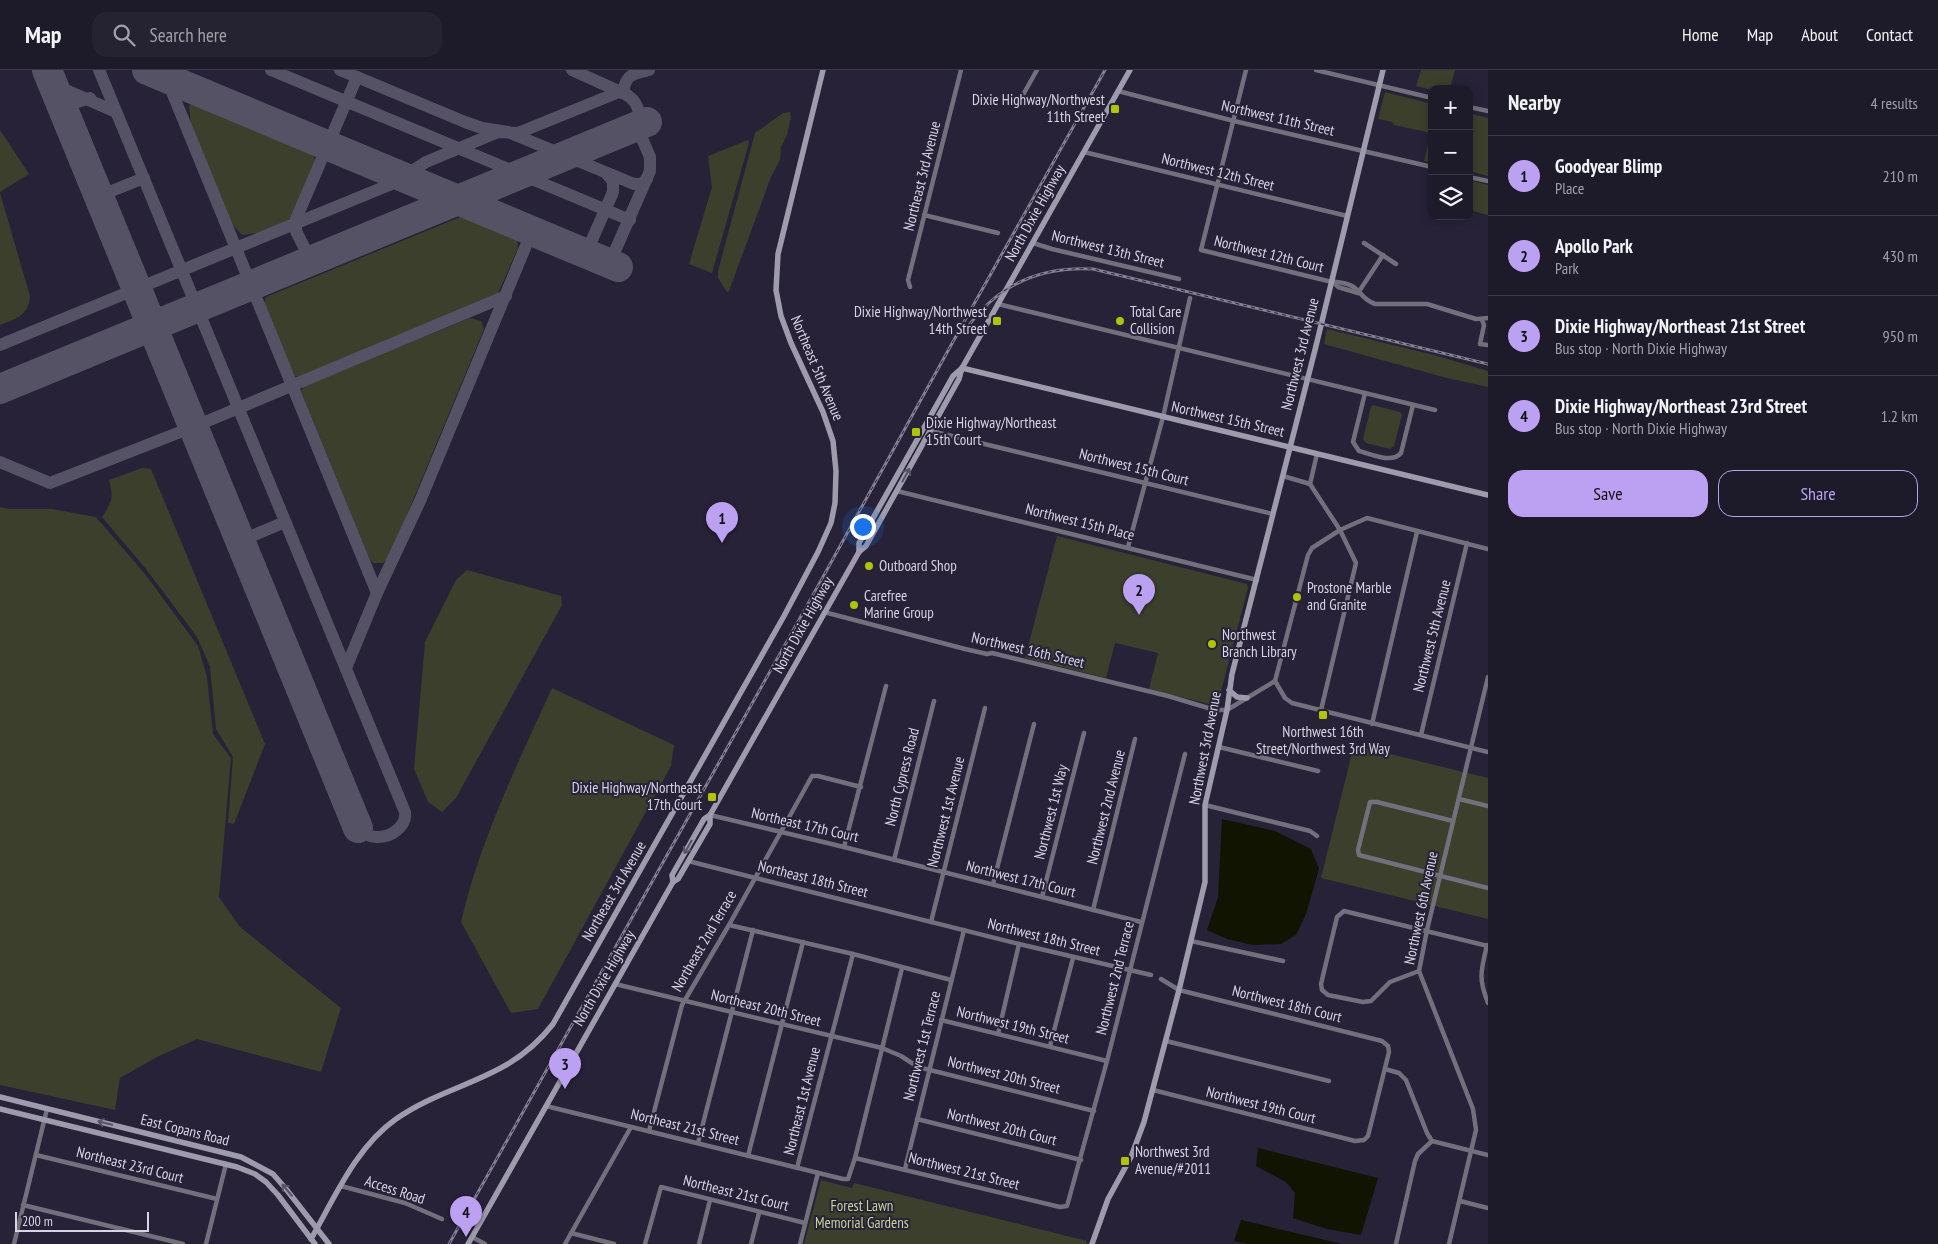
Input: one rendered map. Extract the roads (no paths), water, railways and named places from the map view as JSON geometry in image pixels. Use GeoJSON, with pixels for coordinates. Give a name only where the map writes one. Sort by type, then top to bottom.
{"type":"FeatureCollection","features":[{"type":"Feature","properties":{"kind":"street","name":"Northeast 5th Avenue"},"geometry":{"type":"LineString","coordinates":[[823,70],[778,254],[776,290],[781,316],[791,343],[823,412],[832,441],[836,471],[835,503],[828,531]]}},
{"type":"Feature","properties":{"kind":"street","name":"Northeast 3rd Avenue"},"geometry":{"type":"LineString","coordinates":[[910,287],[908,280],[961,70]]}},
{"type":"Feature","properties":{"kind":"street"},"geometry":{"type":"LineString","coordinates":[[1019,102],[1037,70]]}},
{"type":"Feature","properties":{"kind":"street","name":"North Dixie Highway"},"geometry":{"type":"LineString","coordinates":[[673,882],[672,875],[704,819],[710,815],[859,552],[866,546],[959,379],[962,368],[1130,70]]}},
{"type":"Feature","properties":{"kind":"street"},"geometry":{"type":"LineString","coordinates":[[1217,186],[1246,70]]}},
{"type":"Feature","properties":{"kind":"street"},"geometry":{"type":"LineString","coordinates":[[1316,70],[1428,97]]}},
{"type":"Feature","properties":{"kind":"street","name":"Northwest 3rd Avenue"},"geometry":{"type":"LineString","coordinates":[[1092,1244],[1108,1199],[1131,1157],[1144,1122],[1179,990],[1205,882],[1205,805],[1227,710],[1229,690],[1308,379],[1383,70]]}},
{"type":"Feature","properties":{"kind":"street","name":"Northwest 11th Street"},"geometry":{"type":"LineString","coordinates":[[1118,90],[1234,121],[1428,167]]}},
{"type":"Feature","properties":{"kind":"street"},"geometry":{"type":"LineString","coordinates":[[1473,107],[1488,111]]}},
{"type":"Feature","properties":{"kind":"street","name":"Northwest 12th Street"},"geometry":{"type":"LineString","coordinates":[[1084,152],[1217,186],[1347,216]]}},
{"type":"Feature","properties":{"kind":"street"},"geometry":{"type":"LineString","coordinates":[[1473,178],[1488,181]]}},
{"type":"Feature","properties":{"kind":"street","name":"Northwest 12th Court"},"geometry":{"type":"LineString","coordinates":[[1217,186],[1201,250],[1332,282]]}},
{"type":"Feature","properties":{"kind":"street"},"geometry":{"type":"LineString","coordinates":[[924,216],[998,233]]}},
{"type":"Feature","properties":{"kind":"street","name":"Northwest 13th Street"},"geometry":{"type":"LineString","coordinates":[[1032,243],[1178,280]]}},
{"type":"Feature","properties":{"kind":"street"},"geometry":{"type":"LineString","coordinates":[[1364,243],[1396,264]]}},
{"type":"Feature","properties":{"kind":"street"},"geometry":{"type":"LineString","coordinates":[[1358,293],[1383,255]]}},
{"type":"Feature","properties":{"kind":"street","name":"Northwest 3rd Avenue"},"geometry":{"type":"LineString","coordinates":[[1332,282],[1355,288],[1358,293],[1375,304],[1427,304],[1482,320]]}},
{"type":"Feature","properties":{"kind":"street"},"geometry":{"type":"LineString","coordinates":[[1128,547],[1163,417],[1190,298]]}},
{"type":"Feature","properties":{"kind":"street"},"geometry":{"type":"LineString","coordinates":[[998,304],[1435,410]]}},
{"type":"Feature","properties":{"kind":"street"},"geometry":{"type":"LineString","coordinates":[[1488,318],[1482,320],[1484,325],[1480,344],[1488,345]]}},
{"type":"Feature","properties":{"kind":"street","name":"North Dixie Highway"},"geometry":{"type":"LineString","coordinates":[[859,552],[859,543],[953,376],[962,368]]}},
{"type":"Feature","properties":{"kind":"street","name":"Northwest 15th Street"},"geometry":{"type":"LineString","coordinates":[[962,368],[1488,495]]}},
{"type":"Feature","properties":{"kind":"street"},"geometry":{"type":"LineString","coordinates":[[1365,393],[1353,442],[1359,451],[1392,459],[1398,458],[1401,453],[1413,405]]}},
{"type":"Feature","properties":{"kind":"street","name":"Northwest 15th Court"},"geometry":{"type":"LineString","coordinates":[[930,431],[1273,514]]}},
{"type":"Feature","properties":{"kind":"street"},"geometry":{"type":"LineString","coordinates":[[1310,484],[1317,454]]}},
{"type":"Feature","properties":{"kind":"street"},"geometry":{"type":"LineString","coordinates":[[1283,476],[1310,484],[1340,530],[1356,563],[1321,710]]}},
{"type":"Feature","properties":{"kind":"street","name":"Northwest 15th Place"},"geometry":{"type":"LineString","coordinates":[[897,490],[1256,580]]}},
{"type":"Feature","properties":{"kind":"street"},"geometry":{"type":"LineString","coordinates":[[1227,710],[1275,681],[1308,556],[1312,548],[1340,530],[1367,518],[1417,532],[1488,548]]}},
{"type":"Feature","properties":{"kind":"street","name":"Northeast 3rd Avenue"},"geometry":{"type":"LineString","coordinates":[[341,1186],[368,1146],[389,1124],[413,1108],[503,1068],[523,1055],[553,1024],[784,616],[828,531]]}},
{"type":"Feature","properties":{"kind":"street"},"geometry":{"type":"LineString","coordinates":[[1372,724],[1417,532]]}},
{"type":"Feature","properties":{"kind":"street","name":"Northwest 5th Avenue"},"geometry":{"type":"LineString","coordinates":[[1421,735],[1467,543]]}},
{"type":"Feature","properties":{"kind":"street","name":"Northwest 16th Street"},"geometry":{"type":"LineString","coordinates":[[824,612],[965,649],[987,654],[992,653],[1168,696],[1215,710],[1227,710]]}},
{"type":"Feature","properties":{"kind":"street","name":"Northwest 6th Avenue"},"geometry":{"type":"LineString","coordinates":[[1449,1244],[1476,1130],[1473,1109],[1419,971],[1427,930],[1488,677]]}},
{"type":"Feature","properties":{"kind":"street"},"geometry":{"type":"LineString","coordinates":[[1275,681],[1285,698],[1292,703],[1488,752]]}},
{"type":"Feature","properties":{"kind":"street"},"geometry":{"type":"LineString","coordinates":[[844,847],[886,686]]}},
{"type":"Feature","properties":{"kind":"street"},"geometry":{"type":"LineString","coordinates":[[1229,690],[1237,697],[1248,698]]}},
{"type":"Feature","properties":{"kind":"street","name":"North Cypress Road"},"geometry":{"type":"LineString","coordinates":[[894,860],[934,700]]}},
{"type":"Feature","properties":{"kind":"street","name":"Northwest 1st Avenue"},"geometry":{"type":"LineString","coordinates":[[931,922],[985,708]]}},
{"type":"Feature","properties":{"kind":"street"},"geometry":{"type":"LineString","coordinates":[[993,884],[1034,724]]}},
{"type":"Feature","properties":{"kind":"street","name":"Northwest 1st Way"},"geometry":{"type":"LineString","coordinates":[[1042,897],[1084,733]]}},
{"type":"Feature","properties":{"kind":"street","name":"Northwest 2nd Avenue"},"geometry":{"type":"LineString","coordinates":[[1093,910],[1135,739]]}},
{"type":"Feature","properties":{"kind":"street"},"geometry":{"type":"LineString","coordinates":[[1219,747],[1318,771]]}},
{"type":"Feature","properties":{"kind":"street","name":"Northwest 2nd Terrace"},"geometry":{"type":"LineString","coordinates":[[1067,1206],[1107,1061],[1185,754]]}},
{"type":"Feature","properties":{"kind":"street","name":"Northeast 2nd Terrace"},"geometry":{"type":"LineString","coordinates":[[649,1131],[682,1005],[729,926],[812,776],[861,787]]}},
{"type":"Feature","properties":{"kind":"street"},"geometry":{"type":"LineString","coordinates":[[1459,799],[1488,806]]}},
{"type":"Feature","properties":{"kind":"street"},"geometry":{"type":"LineString","coordinates":[[1453,821],[1377,802],[1370,802],[1358,850],[1359,855],[1488,888]]}},
{"type":"Feature","properties":{"kind":"street"},"geometry":{"type":"LineString","coordinates":[[1205,805],[1310,831],[1317,836]]}},
{"type":"Feature","properties":{"kind":"street","name":"North Dixie Highway"},"geometry":{"type":"LineString","coordinates":[[468,1244],[673,882],[678,879],[710,824],[710,815]]}},
{"type":"Feature","properties":{"kind":"street","name":"Northeast 17th Court"},"geometry":{"type":"LineString","coordinates":[[710,815],[894,860]]}},
{"type":"Feature","properties":{"kind":"street","name":"Northwest 17th Court"},"geometry":{"type":"LineString","coordinates":[[894,860],[1142,922]]}},
{"type":"Feature","properties":{"kind":"street","name":"Northeast 18th Street"},"geometry":{"type":"LineString","coordinates":[[688,861],[931,922]]}},
{"type":"Feature","properties":{"kind":"street"},"geometry":{"type":"LineString","coordinates":[[1419,971],[1390,982],[1371,1001],[1363,1002],[1328,995],[1322,990],[1320,984],[1337,916],[1344,911],[1487,945],[1480,973],[1481,983],[1488,1003]]}},
{"type":"Feature","properties":{"kind":"street","name":"Northwest 18th Street"},"geometry":{"type":"LineString","coordinates":[[931,922],[1072,958],[1151,975]]}},
{"type":"Feature","properties":{"kind":"street"},"geometry":{"type":"LineString","coordinates":[[729,926],[853,954],[952,980]]}},
{"type":"Feature","properties":{"kind":"street"},"geometry":{"type":"LineString","coordinates":[[698,1143],[753,930]]}},
{"type":"Feature","properties":{"kind":"street","name":"Northwest 1st Terrace"},"geometry":{"type":"LineString","coordinates":[[905,1168],[964,930]]}},
{"type":"Feature","properties":{"kind":"street"},"geometry":{"type":"LineString","coordinates":[[1191,941],[1283,961]]}},
{"type":"Feature","properties":{"kind":"street"},"geometry":{"type":"LineString","coordinates":[[748,1156],[803,942]]}},
{"type":"Feature","properties":{"kind":"street"},"geometry":{"type":"LineString","coordinates":[[998,1034],[1020,944]]}},
{"type":"Feature","properties":{"kind":"street","name":"Northeast 1st Avenue"},"geometry":{"type":"LineString","coordinates":[[798,1168],[853,954]]}},
{"type":"Feature","properties":{"kind":"street"},"geometry":{"type":"LineString","coordinates":[[1050,1046],[1072,958]]}},
{"type":"Feature","properties":{"kind":"street"},"geometry":{"type":"LineString","coordinates":[[800,1244],[818,1173],[848,1179],[855,1158],[902,968]]}},
{"type":"Feature","properties":{"kind":"street"},"geometry":{"type":"LineString","coordinates":[[1161,979],[1179,990]]}},
{"type":"Feature","properties":{"kind":"street","name":"Northeast 20th Street"},"geometry":{"type":"LineString","coordinates":[[615,984],[882,1048]]}},
{"type":"Feature","properties":{"kind":"street","name":"Northwest 18th Court"},"geometry":{"type":"LineString","coordinates":[[1179,990],[1382,1041],[1388,1046],[1389,1052],[1385,1069]]}},
{"type":"Feature","properties":{"kind":"street","name":"Northwest 19th Street"},"geometry":{"type":"LineString","coordinates":[[942,1020],[1107,1061]]}},
{"type":"Feature","properties":{"kind":"street"},"geometry":{"type":"LineString","coordinates":[[1166,1041],[1329,1081]]}},
{"type":"Feature","properties":{"kind":"street","name":"Northwest 20th Street"},"geometry":{"type":"LineString","coordinates":[[882,1048],[901,1056],[918,1067],[1094,1110]]}},
{"type":"Feature","properties":{"kind":"street"},"geometry":{"type":"LineString","coordinates":[[1385,1069],[1399,1073],[1406,1080],[1432,1141],[1488,1155]]}},
{"type":"Feature","properties":{"kind":"street","name":"Northwest 19th Court"},"geometry":{"type":"LineString","coordinates":[[1153,1090],[1355,1141],[1364,1140],[1368,1136],[1385,1069]]}},
{"type":"Feature","properties":{"kind":"street","name":"East Copans Road"},"geometry":{"type":"LineString","coordinates":[[0,1097],[241,1157],[273,1174],[329,1244]]}},
{"type":"Feature","properties":{"kind":"street","name":"Northeast 21st Street"},"geometry":{"type":"LineString","coordinates":[[546,1106],[818,1173]]}},
{"type":"Feature","properties":{"kind":"street","name":"East Copans Road"},"geometry":{"type":"LineString","coordinates":[[0,1109],[226,1164],[255,1174],[266,1182],[278,1195],[312,1242]]}},
{"type":"Feature","properties":{"kind":"street"},"geometry":{"type":"LineString","coordinates":[[14,1244],[47,1109]]}},
{"type":"Feature","properties":{"kind":"street","name":"Northwest 20th Court"},"geometry":{"type":"LineString","coordinates":[[918,1119],[1080,1160]]}},
{"type":"Feature","properties":{"kind":"street"},"geometry":{"type":"LineString","coordinates":[[565,1244],[631,1127]]}},
{"type":"Feature","properties":{"kind":"street"},"geometry":{"type":"LineString","coordinates":[[1396,1244],[1415,1161],[1418,1154],[1432,1141]]}},
{"type":"Feature","properties":{"kind":"street","name":"Northeast 23rd Court"},"geometry":{"type":"LineString","coordinates":[[36,1155],[217,1199]]}},
{"type":"Feature","properties":{"kind":"street","name":"Northwest 21st Street"},"geometry":{"type":"LineString","coordinates":[[855,1158],[905,1168],[1060,1207],[1067,1206]]}},
{"type":"Feature","properties":{"kind":"street"},"geometry":{"type":"LineString","coordinates":[[206,1244],[226,1164]]}},
{"type":"Feature","properties":{"kind":"street"},"geometry":{"type":"LineString","coordinates":[[312,1242],[317,1229],[341,1186]]}},
{"type":"Feature","properties":{"kind":"street","name":"Access Road"},"geometry":{"type":"LineString","coordinates":[[341,1186],[405,1204],[442,1219]]}},
{"type":"Feature","properties":{"kind":"street","name":"Northeast 21st Court"},"geometry":{"type":"LineString","coordinates":[[645,1244],[661,1187],[805,1223]]}},
{"type":"Feature","properties":{"kind":"street"},"geometry":{"type":"LineString","coordinates":[[699,1244],[710,1200]]}},
{"type":"Feature","properties":{"kind":"street"},"geometry":{"type":"LineString","coordinates":[[1460,1201],[1488,1208]]}},
{"type":"Feature","properties":{"kind":"street"},"geometry":{"type":"LineString","coordinates":[[23,1205],[183,1244]]}},
{"type":"Feature","properties":{"kind":"street"},"geometry":{"type":"LineString","coordinates":[[751,1244],[759,1212]]}},
{"type":"Feature","properties":{"kind":"street"},"geometry":{"type":"LineString","coordinates":[[571,1233],[614,1244]]}},
{"type":"Feature","properties":{"kind":"street"},"geometry":{"type":"LineString","coordinates":[[472,1237],[485,1244]]}},
{"type":"Feature","properties":{"kind":"railway"},"geometry":{"type":"LineString","coordinates":[[449,1244],[1105,70]]}},
{"type":"Feature","properties":{"kind":"railway"},"geometry":{"type":"LineString","coordinates":[[965,331],[990,301],[1020,282],[1037,275],[1055,271],[1093,269],[1488,364]]}},
{"type":"Feature","properties":{"kind":"place","name":"Dixie Highway/Northwest 11th Street"},"geometry":{"type":"Point","coordinates":[1115,109]}},
{"type":"Feature","properties":{"kind":"place","name":"Dixie Highway/Northwest 14th Street"},"geometry":{"type":"Point","coordinates":[997,321]}},
{"type":"Feature","properties":{"kind":"place","name":"Total Care Collision"},"geometry":{"type":"Point","coordinates":[1120,321]}},
{"type":"Feature","properties":{"kind":"place","name":"Dixie Highway/Northeast 15th Court"},"geometry":{"type":"Point","coordinates":[916,432]}},
{"type":"Feature","properties":{"kind":"place","name":"Goodyear Blimp"},"geometry":{"type":"Point","coordinates":[722,543]}},
{"type":"Feature","properties":{"kind":"place","name":"Outboard Shop"},"geometry":{"type":"Point","coordinates":[869,566]}},
{"type":"Feature","properties":{"kind":"place","name":"Prostone Marble and Granite"},"geometry":{"type":"Point","coordinates":[1297,597]}},
{"type":"Feature","properties":{"kind":"place","name":"Carefree Marine Group"},"geometry":{"type":"Point","coordinates":[854,605]}},
{"type":"Feature","properties":{"kind":"place","name":"Apollo Park"},"geometry":{"type":"Point","coordinates":[1139,615]}},
{"type":"Feature","properties":{"kind":"place","name":"Northwest Branch Library"},"geometry":{"type":"Point","coordinates":[1212,644]}},
{"type":"Feature","properties":{"kind":"place","name":"Northwest 16th Street/Northwest 3rd Way"},"geometry":{"type":"Point","coordinates":[1323,715]}},
{"type":"Feature","properties":{"kind":"place","name":"Dixie Highway/Northeast 17th Court"},"geometry":{"type":"Point","coordinates":[712,797]}},
{"type":"Feature","properties":{"kind":"place","name":"Dixie Highway/Northeast 21st Street"},"geometry":{"type":"Point","coordinates":[565,1089]}},
{"type":"Feature","properties":{"kind":"place","name":"Northwest 3rd Avenue/#2011"},"geometry":{"type":"Point","coordinates":[1125,1161]}},
{"type":"Feature","properties":{"kind":"place","name":"Dixie Highway/Northeast 23rd Street"},"geometry":{"type":"Point","coordinates":[466,1237]}},
{"type":"Feature","properties":{"kind":"park label","name":"Forest Lawn Memorial Gardens"},"geometry":{"type":"Point","coordinates":[862,1214]}}]}
